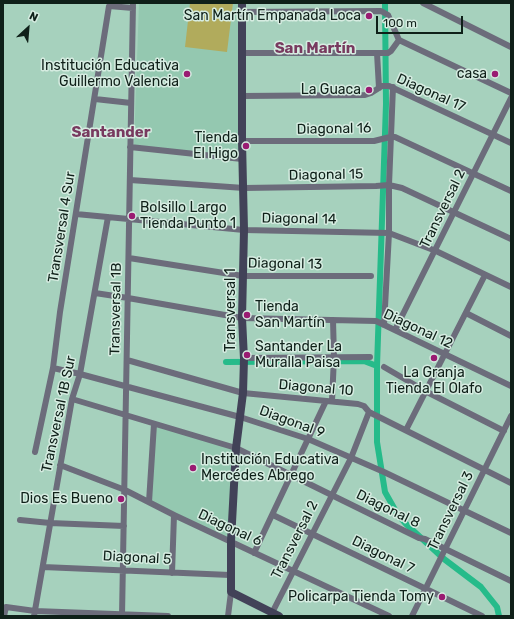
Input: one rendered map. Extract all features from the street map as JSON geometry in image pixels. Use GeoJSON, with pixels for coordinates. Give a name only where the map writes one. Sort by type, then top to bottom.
{"type":"FeatureCollection","features":[{"type":"Feature","properties":{"kind":"street","name":"Transversal 1"},"geometry":{"type":"LineString","coordinates":[[228,616],[231,592],[231,541],[236,448],[243,393],[244,359],[242,318],[244,188],[242,159],[242,3]]}},
{"type":"Feature","properties":{"kind":"street"},"geometry":{"type":"LineString","coordinates":[[379,3],[380,11]]}},
{"type":"Feature","properties":{"kind":"street"},"geometry":{"type":"LineString","coordinates":[[423,3],[511,47]]}},
{"type":"Feature","properties":{"kind":"street","name":"Transversal 4 Sur"},"geometry":{"type":"LineString","coordinates":[[35,452],[53,368],[60,312],[109,6],[133,6]]}},
{"type":"Feature","properties":{"kind":"street","name":"Transversal 1B"},"geometry":{"type":"LineString","coordinates":[[123,615],[133,6]]}},
{"type":"Feature","properties":{"kind":"street"},"geometry":{"type":"LineString","coordinates":[[242,12],[380,11],[388,15],[399,40],[511,93]]}},
{"type":"Feature","properties":{"kind":"street"},"geometry":{"type":"LineString","coordinates":[[242,53],[388,53],[399,40]]}},
{"type":"Feature","properties":{"kind":"street"},"geometry":{"type":"LineString","coordinates":[[378,53],[380,87]]}},
{"type":"Feature","properties":{"kind":"street"},"geometry":{"type":"LineString","coordinates":[[381,323],[386,233],[388,138],[391,86]]}},
{"type":"Feature","properties":{"kind":"street","name":"Diagonal 17"},"geometry":{"type":"LineString","coordinates":[[242,96],[365,95],[380,87],[391,86],[511,143]]}},
{"type":"Feature","properties":{"kind":"street","name":"Transversal 2"},"geometry":{"type":"LineString","coordinates":[[395,330],[436,251],[511,98]]}},
{"type":"Feature","properties":{"kind":"street"},"geometry":{"type":"LineString","coordinates":[[95,99],[131,102]]}},
{"type":"Feature","properties":{"kind":"street","name":"Diagonal 16"},"geometry":{"type":"LineString","coordinates":[[242,141],[374,141],[395,137],[511,191]]}},
{"type":"Feature","properties":{"kind":"street"},"geometry":{"type":"LineString","coordinates":[[130,147],[242,159]]}},
{"type":"Feature","properties":{"kind":"street","name":"Diagonal 15"},"geometry":{"type":"LineString","coordinates":[[130,180],[244,188],[387,185],[402,188],[511,239]]}},
{"type":"Feature","properties":{"kind":"street","name":"Diagonal 14"},"geometry":{"type":"LineString","coordinates":[[76,214],[244,230],[386,233],[436,251],[511,287]]}},
{"type":"Feature","properties":{"kind":"street","name":"Transversal 1B Sur"},"geometry":{"type":"LineString","coordinates":[[35,614],[60,465],[72,400],[80,374],[108,217]]}},
{"type":"Feature","properties":{"kind":"street","name":"Diagonal 13"},"geometry":{"type":"LineString","coordinates":[[129,258],[243,276],[371,276]]}},
{"type":"Feature","properties":{"kind":"street"},"geometry":{"type":"LineString","coordinates":[[406,430],[427,392],[485,274]]}},
{"type":"Feature","properties":{"kind":"street","name":"Diagonal 12"},"geometry":{"type":"LineString","coordinates":[[95,294],[128,298],[242,318],[333,320],[381,323],[511,386]]}},
{"type":"Feature","properties":{"kind":"street"},"geometry":{"type":"LineString","coordinates":[[466,313],[511,336]]}},
{"type":"Feature","properties":{"kind":"street"},"geometry":{"type":"LineString","coordinates":[[254,553],[308,439],[329,401],[334,357],[333,320]]}},
{"type":"Feature","properties":{"kind":"street"},"geometry":{"type":"LineString","coordinates":[[244,359],[370,357]]}},
{"type":"Feature","properties":{"kind":"street","name":"Diagonal 10"},"geometry":{"type":"LineString","coordinates":[[127,360],[243,393],[358,404],[364,406],[372,413],[511,483]]}},
{"type":"Feature","properties":{"kind":"street"},"geometry":{"type":"LineString","coordinates":[[384,367],[427,392],[504,431]]}},
{"type":"Feature","properties":{"kind":"street","name":"Diagonal 9"},"geometry":{"type":"LineString","coordinates":[[53,368],[240,417],[308,439],[384,472],[511,533]]}},
{"type":"Feature","properties":{"kind":"street","name":"Diagonal 8"},"geometry":{"type":"LineString","coordinates":[[72,400],[236,448],[422,538],[444,551],[511,581]]}},
{"type":"Feature","properties":{"kind":"street","name":"Transversal 2"},"geometry":{"type":"LineString","coordinates":[[275,614],[311,533],[351,458],[372,413]]}},
{"type":"Feature","properties":{"kind":"street","name":"Transversal 3"},"geometry":{"type":"LineString","coordinates":[[412,616],[511,416]]}},
{"type":"Feature","properties":{"kind":"street"},"geometry":{"type":"LineString","coordinates":[[149,502],[154,424]]}},
{"type":"Feature","properties":{"kind":"street","name":"Diagonal 6"},"geometry":{"type":"LineString","coordinates":[[60,465],[125,490],[174,515],[390,616]]}},
{"type":"Feature","properties":{"kind":"street"},"geometry":{"type":"LineString","coordinates":[[172,573],[174,515]]}},
{"type":"Feature","properties":{"kind":"street","name":"Diagonal 7"},"geometry":{"type":"LineString","coordinates":[[273,515],[482,616]]}},
{"type":"Feature","properties":{"kind":"street"},"geometry":{"type":"LineString","coordinates":[[20,520],[50,523],[124,526]]}},
{"type":"Feature","properties":{"kind":"street","name":"Diagonal 5"},"geometry":{"type":"LineString","coordinates":[[43,567],[230,575]]}},
{"type":"Feature","properties":{"kind":"street"},"geometry":{"type":"LineString","coordinates":[[231,592],[275,614]]}},
{"type":"Feature","properties":{"kind":"street"},"geometry":{"type":"LineString","coordinates":[[4,616],[6,607],[35,614],[168,616]]}},
{"type":"Feature","properties":{"kind":"shaded area","name":"Institución Educativa Guillermo Valencia"},"geometry":{"type":"Polygon","coordinates":[[[139,3],[238,3],[238,157],[134,145],[139,3]]]}},
{"type":"Feature","properties":{"kind":"shaded area"},"geometry":{"type":"Polygon","coordinates":[[[190,3],[233,3],[227,52],[185,47],[190,3]]]}},
{"type":"Feature","properties":{"kind":"shaded area","name":"Institución Educativa Mercédes Abrego"},"geometry":{"type":"Polygon","coordinates":[[[154,424],[236,448],[231,541],[149,502],[154,424]]]}},
{"type":"Feature","properties":{"kind":"waterway"},"geometry":{"type":"LineString","coordinates":[[385,3],[386,104],[377,366],[377,442],[385,492],[398,515],[406,524],[444,559],[481,587],[497,607],[499,616]]}},
{"type":"Feature","properties":{"kind":"waterway"},"geometry":{"type":"LineString","coordinates":[[226,362],[364,361],[377,366]]}},
{"type":"Feature","properties":{"kind":"place","name":"San Martín Empanada Loca"},"geometry":{"type":"Point","coordinates":[369,16]}},
{"type":"Feature","properties":{"kind":"place","name":"Institución Educativa Guillermo Valencia"},"geometry":{"type":"Point","coordinates":[187,74]}},
{"type":"Feature","properties":{"kind":"place","name":"casa"},"geometry":{"type":"Point","coordinates":[495,74]}},
{"type":"Feature","properties":{"kind":"place","name":"La Guaca"},"geometry":{"type":"Point","coordinates":[369,90]}},
{"type":"Feature","properties":{"kind":"place","name":"Tienda El Higo"},"geometry":{"type":"Point","coordinates":[246,146]}},
{"type":"Feature","properties":{"kind":"place","name":"Bolsillo Largo Tienda Punto 1"},"geometry":{"type":"Point","coordinates":[132,216]}},
{"type":"Feature","properties":{"kind":"place","name":"Tienda San Martín"},"geometry":{"type":"Point","coordinates":[247,315]}},
{"type":"Feature","properties":{"kind":"place","name":"Santander La Muralla Paisa"},"geometry":{"type":"Point","coordinates":[247,355]}},
{"type":"Feature","properties":{"kind":"place","name":"La Granja Tienda El Olafo"},"geometry":{"type":"Point","coordinates":[434,358]}},
{"type":"Feature","properties":{"kind":"place","name":"Institución Educativa Mercédes Abrego"},"geometry":{"type":"Point","coordinates":[193,468]}},
{"type":"Feature","properties":{"kind":"place","name":"Dios Es Bueno"},"geometry":{"type":"Point","coordinates":[121,499]}},
{"type":"Feature","properties":{"kind":"place","name":"Policarpa Tienda Tomy"},"geometry":{"type":"Point","coordinates":[442,597]}},
{"type":"Feature","properties":{"kind":"district","name":"San Martín"},"geometry":{"type":"Point","coordinates":[315,49]}},
{"type":"Feature","properties":{"kind":"district","name":"Santander"},"geometry":{"type":"Point","coordinates":[111,133]}}]}
